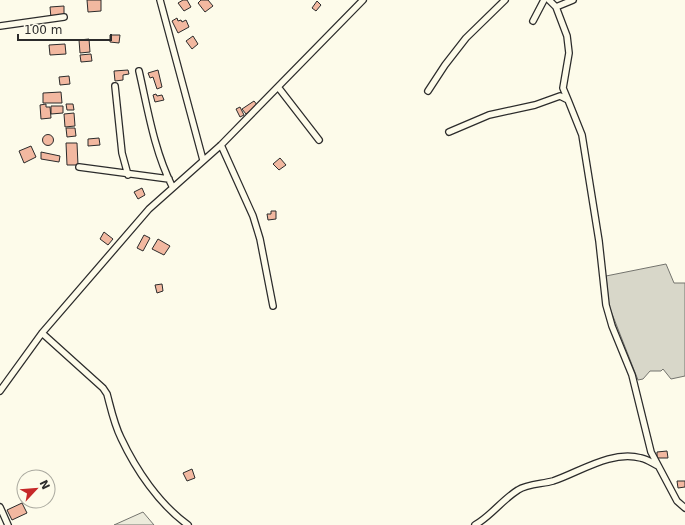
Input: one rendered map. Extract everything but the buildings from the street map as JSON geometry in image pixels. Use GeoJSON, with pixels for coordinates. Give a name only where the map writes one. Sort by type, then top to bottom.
{"type":"FeatureCollection","features":[{"type":"Feature","properties":{"kind":"street"},"geometry":{"type":"LineString","coordinates":[[160,0],[203,160]]}},
{"type":"Feature","properties":{"kind":"street"},"geometry":{"type":"LineString","coordinates":[[0,391],[42,333],[130,229],[172,186],[221,145],[363,0]]}},
{"type":"Feature","properties":{"kind":"street"},"geometry":{"type":"LineString","coordinates":[[428,91],[445,65],[466,38],[505,0]]}},
{"type":"Feature","properties":{"kind":"street"},"geometry":{"type":"LineString","coordinates":[[533,21],[544,0]]}},
{"type":"Feature","properties":{"kind":"street"},"geometry":{"type":"LineString","coordinates":[[549,0],[556,7],[568,36],[569,53],[563,88],[582,135],[599,241],[606,305],[612,326],[632,376],[651,452],[677,501],[685,508]]}},
{"type":"Feature","properties":{"kind":"street"},"geometry":{"type":"LineString","coordinates":[[556,7],[573,0]]}},
{"type":"Feature","properties":{"kind":"street"},"geometry":{"type":"LineString","coordinates":[[0,26],[64,16]]}},
{"type":"Feature","properties":{"kind":"street"},"geometry":{"type":"LineString","coordinates":[[139,71],[156,145],[172,186]]}},
{"type":"Feature","properties":{"kind":"street"},"geometry":{"type":"LineString","coordinates":[[115,86],[122,153],[128,175]]}},
{"type":"Feature","properties":{"kind":"street"},"geometry":{"type":"LineString","coordinates":[[278,87],[319,140]]}},
{"type":"Feature","properties":{"kind":"street"},"geometry":{"type":"LineString","coordinates":[[449,132],[489,115],[535,105],[560,96],[568,100]]}},
{"type":"Feature","properties":{"kind":"street"},"geometry":{"type":"LineString","coordinates":[[221,145],[254,216],[273,306]]}},
{"type":"Feature","properties":{"kind":"street"},"geometry":{"type":"LineString","coordinates":[[79,167],[128,175],[169,179]]}},
{"type":"Feature","properties":{"kind":"street"},"geometry":{"type":"LineString","coordinates":[[42,333],[103,388],[107,394],[120,438],[142,475],[159,498],[188,525]]}},
{"type":"Feature","properties":{"kind":"street"},"geometry":{"type":"LineString","coordinates":[[475,525],[519,489],[551,481],[595,464],[632,456],[642,458],[658,466]]}},
{"type":"Feature","properties":{"kind":"street"},"geometry":{"type":"LineString","coordinates":[[0,507],[8,525]]}},
{"type":"Feature","properties":{"kind":"shaded area"},"geometry":{"type":"Polygon","coordinates":[[[666,264],[674,283],[685,283],[685,376],[671,379],[663,369],[661,371],[650,371],[643,379],[638,380],[609,306],[606,276],[666,264]]]}},
{"type":"Feature","properties":{"kind":"shaded area"},"geometry":{"type":"Polygon","coordinates":[[[143,512],[154,525],[114,525],[143,512]]]}}]}
